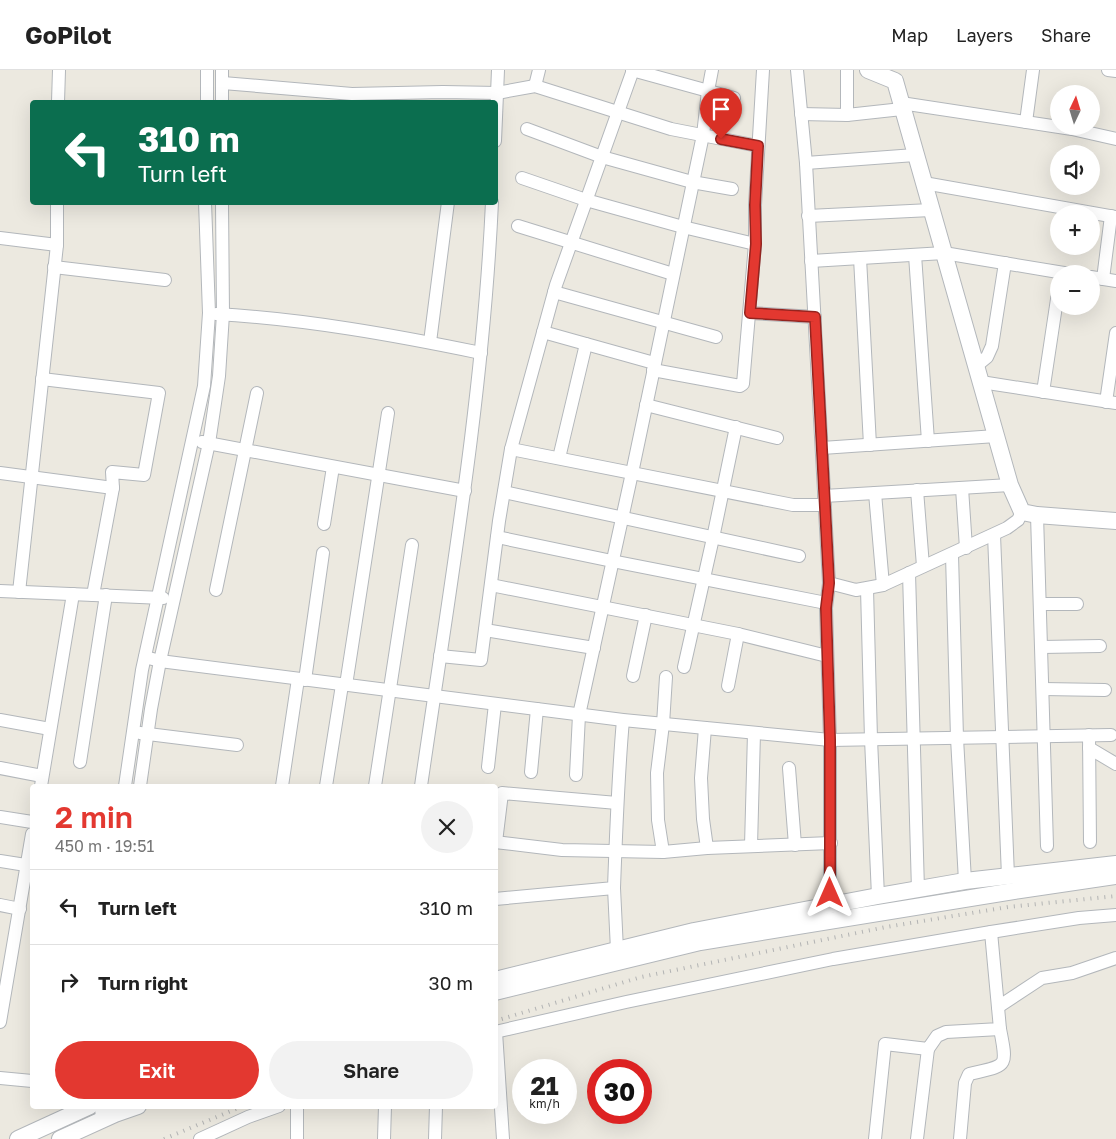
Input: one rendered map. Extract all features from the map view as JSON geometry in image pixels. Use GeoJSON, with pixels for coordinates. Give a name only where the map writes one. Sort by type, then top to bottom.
{"type":"FeatureCollection","features":[{"type":"Feature","properties":{"kind":"street"},"geometry":{"type":"LineString","coordinates":[[58,100],[59,70]]}},
{"type":"Feature","properties":{"kind":"street"},"geometry":{"type":"LineString","coordinates":[[207,70],[207,100]]}},
{"type":"Feature","properties":{"kind":"street"},"geometry":{"type":"LineString","coordinates":[[222,70],[222,100]]}},
{"type":"Feature","properties":{"kind":"street"},"geometry":{"type":"LineString","coordinates":[[497,100],[498,70]]}},
{"type":"Feature","properties":{"kind":"street"},"geometry":{"type":"LineString","coordinates":[[535,86],[539,70]]}},
{"type":"Feature","properties":{"kind":"street"},"geometry":{"type":"LineString","coordinates":[[440,656],[481,660],[511,449],[554,292],[633,70],[734,98]]}},
{"type":"Feature","properties":{"kind":"street"},"geometry":{"type":"LineString","coordinates":[[576,775],[579,715],[632,473],[702,135],[712,70]]}},
{"type":"Feature","properties":{"kind":"street"},"geometry":{"type":"LineString","coordinates":[[543,332],[654,366],[742,385],[756,244],[755,205],[763,70]]}},
{"type":"Feature","properties":{"kind":"street"},"geometry":{"type":"LineString","coordinates":[[797,70],[806,163],[829,583],[826,603],[830,740],[830,893]]}},
{"type":"Feature","properties":{"kind":"street"},"geometry":{"type":"LineString","coordinates":[[847,70],[847,115]]}},
{"type":"Feature","properties":{"kind":"street"},"geometry":{"type":"LineString","coordinates":[[868,70],[895,81],[1010,485],[1029,513],[1040,604],[1047,846]]}},
{"type":"Feature","properties":{"kind":"street"},"geometry":{"type":"LineString","coordinates":[[1026,122],[1033,70]]}},
{"type":"Feature","properties":{"kind":"street"},"geometry":{"type":"LineString","coordinates":[[1108,70],[1116,71]]}},
{"type":"Feature","properties":{"kind":"street"},"geometry":{"type":"LineString","coordinates":[[223,83],[352,94],[497,93],[535,86],[671,129],[758,146]]}},
{"type":"Feature","properties":{"kind":"street"},"geometry":{"type":"LineString","coordinates":[[801,114],[847,115],[901,106],[1072,129],[1116,139]]}},
{"type":"Feature","properties":{"kind":"street"},"geometry":{"type":"LineString","coordinates":[[527,129],[602,157],[692,182],[732,189]]}},
{"type":"Feature","properties":{"kind":"street"},"geometry":{"type":"LineString","coordinates":[[806,163],[915,155]]}},
{"type":"Feature","properties":{"kind":"street"},"geometry":{"type":"LineString","coordinates":[[522,178],[586,200],[756,244]]}},
{"type":"Feature","properties":{"kind":"street"},"geometry":{"type":"LineString","coordinates":[[924,183],[1114,216],[1100,267]]}},
{"type":"Feature","properties":{"kind":"street"},"geometry":{"type":"LineString","coordinates":[[19,592],[54,268],[57,205]]}},
{"type":"Feature","properties":{"kind":"street"},"geometry":{"type":"LineString","coordinates":[[125,784],[145,656],[204,386],[208,313],[205,205]]}},
{"type":"Feature","properties":{"kind":"street"},"geometry":{"type":"LineString","coordinates":[[140,784],[160,661],[209,443],[219,376],[223,314],[222,205]]}},
{"type":"Feature","properties":{"kind":"street"},"geometry":{"type":"LineString","coordinates":[[430,342],[448,205]]}},
{"type":"Feature","properties":{"kind":"street"},"geometry":{"type":"LineString","coordinates":[[421,784],[465,491],[479,382],[492,205]]}},
{"type":"Feature","properties":{"kind":"street"},"geometry":{"type":"LineString","coordinates":[[808,216],[932,210]]}},
{"type":"Feature","properties":{"kind":"street"},"geometry":{"type":"LineString","coordinates":[[518,226],[673,274]]}},
{"type":"Feature","properties":{"kind":"street"},"geometry":{"type":"LineString","coordinates":[[0,238],[56,245]]}},
{"type":"Feature","properties":{"kind":"street"},"geometry":{"type":"LineString","coordinates":[[811,261],[944,253],[1050,271]]}},
{"type":"Feature","properties":{"kind":"street"},"geometry":{"type":"LineString","coordinates":[[916,254],[928,441]]}},
{"type":"Feature","properties":{"kind":"street"},"geometry":{"type":"LineString","coordinates":[[860,258],[870,445]]}},
{"type":"Feature","properties":{"kind":"street"},"geometry":{"type":"LineString","coordinates":[[976,366],[987,357],[992,346],[1005,263]]}},
{"type":"Feature","properties":{"kind":"street"},"geometry":{"type":"LineString","coordinates":[[54,268],[165,280]]}},
{"type":"Feature","properties":{"kind":"street"},"geometry":{"type":"LineString","coordinates":[[1100,278],[1116,281]]}},
{"type":"Feature","properties":{"kind":"street"},"geometry":{"type":"LineString","coordinates":[[554,292],[716,336]]}},
{"type":"Feature","properties":{"kind":"street"},"geometry":{"type":"LineString","coordinates":[[208,313],[319,323],[430,342],[481,353]]}},
{"type":"Feature","properties":{"kind":"street"},"geometry":{"type":"LineString","coordinates":[[750,313],[815,317]]}},
{"type":"Feature","properties":{"kind":"street"},"geometry":{"type":"LineString","coordinates":[[1042,392],[1054,315]]}},
{"type":"Feature","properties":{"kind":"street"},"geometry":{"type":"LineString","coordinates":[[981,382],[1111,402],[1116,333]]}},
{"type":"Feature","properties":{"kind":"street"},"geometry":{"type":"LineString","coordinates":[[558,458],[586,344]]}},
{"type":"Feature","properties":{"kind":"street"},"geometry":{"type":"LineString","coordinates":[[42,380],[159,393],[144,475],[112,472],[114,488],[93,595]]}},
{"type":"Feature","properties":{"kind":"street"},"geometry":{"type":"LineString","coordinates":[[216,590],[257,393]]}},
{"type":"Feature","properties":{"kind":"street"},"geometry":{"type":"LineString","coordinates":[[646,405],[776,438]]}},
{"type":"Feature","properties":{"kind":"street"},"geometry":{"type":"LineString","coordinates":[[326,784],[388,413]]}},
{"type":"Feature","properties":{"kind":"street"},"geometry":{"type":"LineString","coordinates":[[684,667],[736,427]]}},
{"type":"Feature","properties":{"kind":"street"},"geometry":{"type":"LineString","coordinates":[[822,448],[996,436]]}},
{"type":"Feature","properties":{"kind":"street"},"geometry":{"type":"LineString","coordinates":[[193,440],[465,491]]}},
{"type":"Feature","properties":{"kind":"street"},"geometry":{"type":"LineString","coordinates":[[511,449],[793,505],[875,493],[1010,485]]}},
{"type":"Feature","properties":{"kind":"street"},"geometry":{"type":"LineString","coordinates":[[324,524],[333,467]]}},
{"type":"Feature","properties":{"kind":"street"},"geometry":{"type":"LineString","coordinates":[[0,473],[114,488]]}},
{"type":"Feature","properties":{"kind":"street"},"geometry":{"type":"LineString","coordinates":[[962,488],[966,548]]}},
{"type":"Feature","properties":{"kind":"street"},"geometry":{"type":"LineString","coordinates":[[917,490],[922,566]]}},
{"type":"Feature","properties":{"kind":"street"},"geometry":{"type":"LineString","coordinates":[[504,492],[799,556]]}},
{"type":"Feature","properties":{"kind":"street"},"geometry":{"type":"LineString","coordinates":[[875,493],[883,585]]}},
{"type":"Feature","properties":{"kind":"street"},"geometry":{"type":"LineString","coordinates":[[829,583],[856,590],[883,585],[994,535],[1029,513],[1116,521]]}},
{"type":"Feature","properties":{"kind":"street"},"geometry":{"type":"LineString","coordinates":[[994,535],[1008,876]]}},
{"type":"Feature","properties":{"kind":"street"},"geometry":{"type":"LineString","coordinates":[[497,537],[612,562],[826,603]]}},
{"type":"Feature","properties":{"kind":"street"},"geometry":{"type":"LineString","coordinates":[[375,784],[412,545]]}},
{"type":"Feature","properties":{"kind":"street"},"geometry":{"type":"LineString","coordinates":[[282,784],[323,553]]}},
{"type":"Feature","properties":{"kind":"street"},"geometry":{"type":"LineString","coordinates":[[952,555],[957,738],[965,881]]}},
{"type":"Feature","properties":{"kind":"street"},"geometry":{"type":"LineString","coordinates":[[909,573],[918,890]]}},
{"type":"Feature","properties":{"kind":"street"},"geometry":{"type":"LineString","coordinates":[[491,585],[738,634],[827,656]]}},
{"type":"Feature","properties":{"kind":"street"},"geometry":{"type":"LineString","coordinates":[[867,589],[878,896]]}},
{"type":"Feature","properties":{"kind":"street"},"geometry":{"type":"LineString","coordinates":[[0,591],[173,599]]}},
{"type":"Feature","properties":{"kind":"street"},"geometry":{"type":"LineString","coordinates":[[0,768],[42,781],[73,594]]}},
{"type":"Feature","properties":{"kind":"street"},"geometry":{"type":"LineString","coordinates":[[80,762],[106,596]]}},
{"type":"Feature","properties":{"kind":"street"},"geometry":{"type":"LineString","coordinates":[[1040,604],[1077,604]]}},
{"type":"Feature","properties":{"kind":"street"},"geometry":{"type":"LineString","coordinates":[[632,676],[646,615]]}},
{"type":"Feature","properties":{"kind":"street"},"geometry":{"type":"LineString","coordinates":[[485,630],[594,648]]}},
{"type":"Feature","properties":{"kind":"street"},"geometry":{"type":"LineString","coordinates":[[728,686],[738,634]]}},
{"type":"Feature","properties":{"kind":"street"},"geometry":{"type":"LineString","coordinates":[[1042,647],[1100,646]]}},
{"type":"Feature","properties":{"kind":"street"},"geometry":{"type":"LineString","coordinates":[[145,656],[160,661],[579,715],[830,740],[1045,736],[1089,741],[1111,735]]}},
{"type":"Feature","properties":{"kind":"street"},"geometry":{"type":"LineString","coordinates":[[663,852],[658,820],[657,773],[666,677]]}},
{"type":"Feature","properties":{"kind":"street"},"geometry":{"type":"LineString","coordinates":[[1043,689],[1105,690]]}},
{"type":"Feature","properties":{"kind":"street"},"geometry":{"type":"LineString","coordinates":[[488,767],[495,704]]}},
{"type":"Feature","properties":{"kind":"street"},"geometry":{"type":"LineString","coordinates":[[531,772],[537,709]]}},
{"type":"Feature","properties":{"kind":"street"},"geometry":{"type":"LineString","coordinates":[[0,720],[50,729]]}},
{"type":"Feature","properties":{"kind":"street"},"geometry":{"type":"LineString","coordinates":[[617,950],[614,888],[617,786],[623,720]]}},
{"type":"Feature","properties":{"kind":"street"},"geometry":{"type":"LineString","coordinates":[[705,728],[701,778],[703,819],[707,848]]}},
{"type":"Feature","properties":{"kind":"street"},"geometry":{"type":"LineString","coordinates":[[133,732],[237,745]]}},
{"type":"Feature","properties":{"kind":"street"},"geometry":{"type":"LineString","coordinates":[[750,846],[754,732]]}},
{"type":"Feature","properties":{"kind":"street"},"geometry":{"type":"LineString","coordinates":[[1089,741],[1116,764]]}},
{"type":"Feature","properties":{"kind":"street"},"geometry":{"type":"LineString","coordinates":[[1089,741],[1090,842]]}},
{"type":"Feature","properties":{"kind":"street"},"geometry":{"type":"LineString","coordinates":[[789,768],[795,845]]}},
{"type":"Feature","properties":{"kind":"street"},"geometry":{"type":"LineString","coordinates":[[498,826],[502,793],[617,803]]}},
{"type":"Feature","properties":{"kind":"street"},"geometry":{"type":"LineString","coordinates":[[0,817],[30,822]]}},
{"type":"Feature","properties":{"kind":"street"},"geometry":{"type":"LineString","coordinates":[[498,842],[562,850],[663,852],[707,848],[831,844]]}},
{"type":"Feature","properties":{"kind":"street"},"geometry":{"type":"LineString","coordinates":[[0,861],[30,866],[20,909],[6,952],[0,1022]]}},
{"type":"Feature","properties":{"kind":"street"},"geometry":{"type":"LineString","coordinates":[[498,979],[694,931],[878,896],[965,881],[1116,864]]}},
{"type":"Feature","properties":{"kind":"street"},"geometry":{"type":"LineString","coordinates":[[498,991],[700,942],[1116,876]]}},
{"type":"Feature","properties":{"kind":"street"},"geometry":{"type":"LineString","coordinates":[[498,900],[614,888]]}},
{"type":"Feature","properties":{"kind":"street"},"geometry":{"type":"LineString","coordinates":[[0,905],[20,909]]}},
{"type":"Feature","properties":{"kind":"street"},"geometry":{"type":"LineString","coordinates":[[498,1032],[626,1002],[833,959],[1080,918],[1116,915]]}},
{"type":"Feature","properties":{"kind":"street"},"geometry":{"type":"LineString","coordinates":[[960,1139],[966,1078],[969,1074],[998,1067],[1004,1061],[1005,1055],[1000,1029],[991,932]]}},
{"type":"Feature","properties":{"kind":"street"},"geometry":{"type":"LineString","coordinates":[[998,1007],[1033,982],[1042,978],[1072,973],[1116,958]]}},
{"type":"Feature","properties":{"kind":"street"},"geometry":{"type":"LineString","coordinates":[[917,1139],[928,1049],[937,1036],[946,1032],[1000,1029]]}},
{"type":"Feature","properties":{"kind":"street"},"geometry":{"type":"LineString","coordinates":[[875,1139],[885,1044],[928,1049]]}},
{"type":"Feature","properties":{"kind":"street"},"geometry":{"type":"LineString","coordinates":[[498,1063],[503,1139]]}},
{"type":"Feature","properties":{"kind":"street"},"geometry":{"type":"LineString","coordinates":[[0,1078],[30,1082]]}},
{"type":"Feature","properties":{"kind":"street"},"geometry":{"type":"LineString","coordinates":[[18,1139],[82,1109]]}},
{"type":"Feature","properties":{"kind":"street"},"geometry":{"type":"LineString","coordinates":[[83,1128],[86,1109]]}},
{"type":"Feature","properties":{"kind":"street"},"geometry":{"type":"LineString","coordinates":[[60,1139],[83,1128],[101,1113],[122,1109]]}},
{"type":"Feature","properties":{"kind":"street"},"geometry":{"type":"LineString","coordinates":[[200,1139],[271,1109]]}},
{"type":"Feature","properties":{"kind":"street"},"geometry":{"type":"LineString","coordinates":[[297,1109],[297,1139]]}},
{"type":"Feature","properties":{"kind":"street"},"geometry":{"type":"LineString","coordinates":[[384,1139],[385,1109]]}},
{"type":"Feature","properties":{"kind":"street"},"geometry":{"type":"LineString","coordinates":[[435,1139],[436,1109]]}},
{"type":"Feature","properties":{"kind":"railway"},"geometry":{"type":"LineString","coordinates":[[498,1020],[641,977],[886,927],[1008,907],[1116,896]]}},
{"type":"Feature","properties":{"kind":"railway"},"geometry":{"type":"LineString","coordinates":[[164,1139],[236,1109]]}},
{"type":"Feature","properties":{"kind":"route"},"geometry":{"type":"LineString","coordinates":[[721,139],[758,146],[755,205],[756,244],[750,313],[815,317],[829,583],[826,608],[830,740],[830,893]]}}]}
